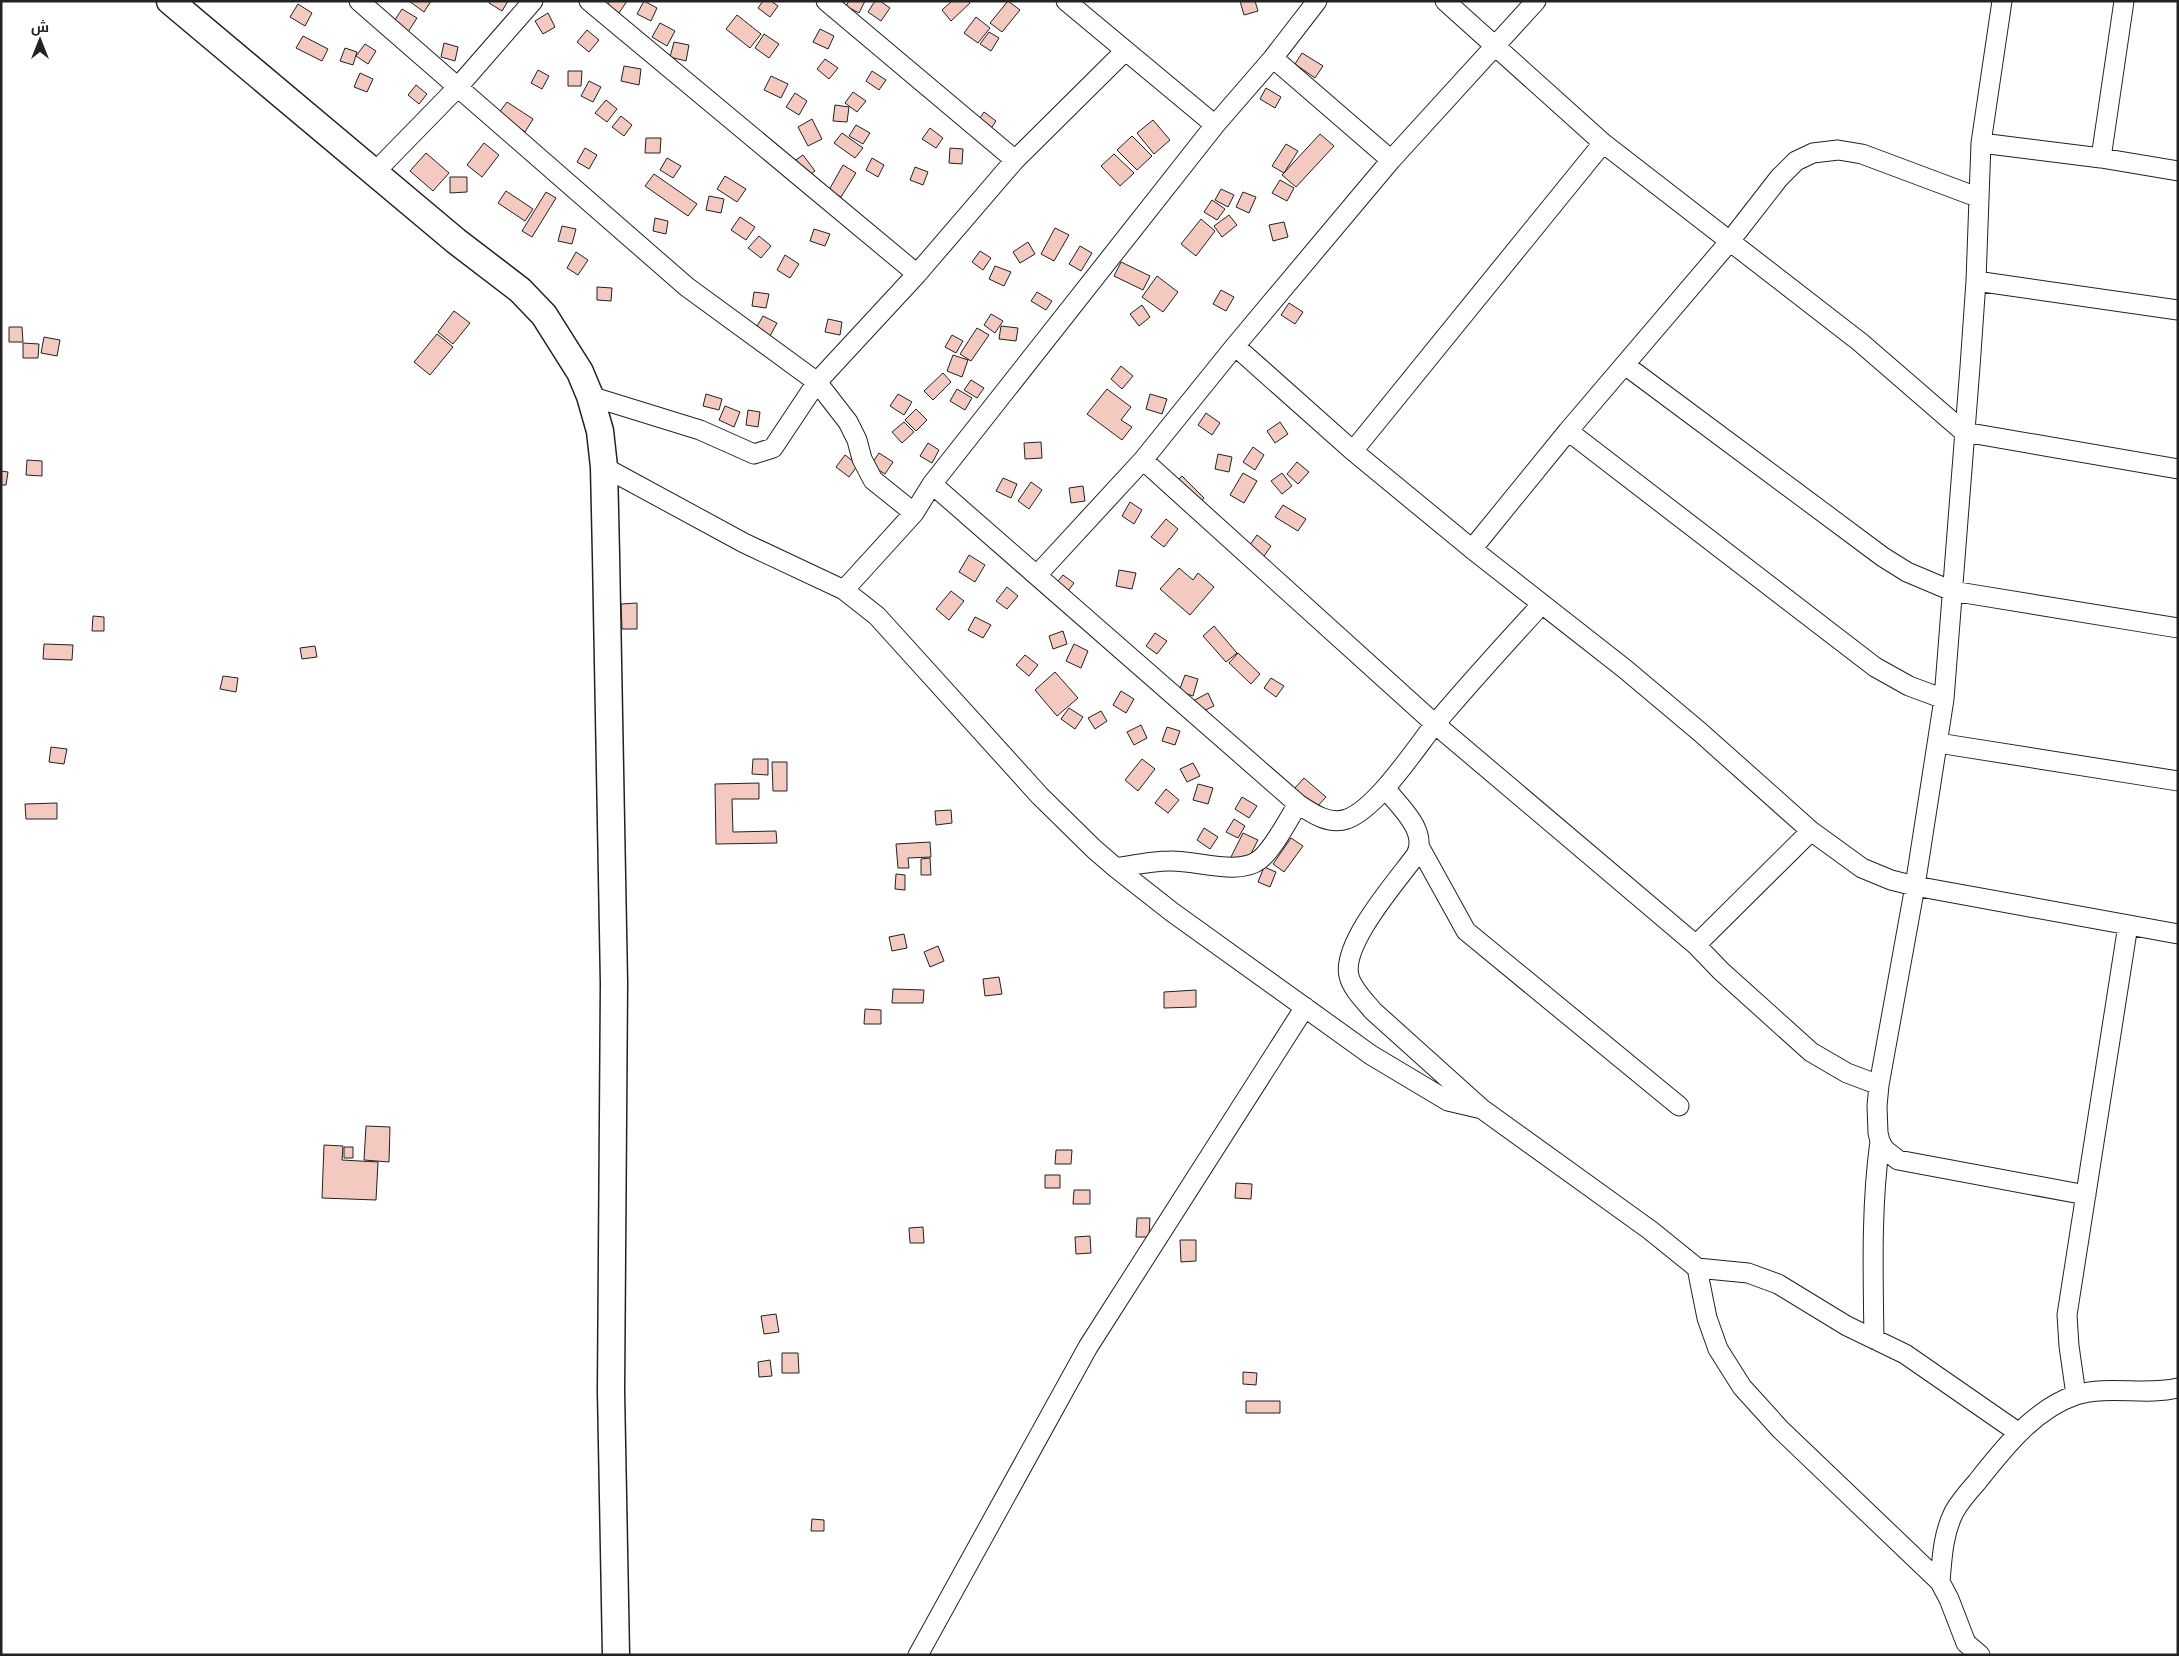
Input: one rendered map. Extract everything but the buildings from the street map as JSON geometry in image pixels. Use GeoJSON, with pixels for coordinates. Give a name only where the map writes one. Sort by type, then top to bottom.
{"type":"FeatureCollection","features":[{"type":"Feature","properties":{"kind":"main road"},"geometry":{"type":"LineString","coordinates":[[170,1],[456,241],[520,290],[544,315],[580,372],[590,396],[600,431],[604,467],[614,983],[611,1392],[616,1655]]}},
{"type":"Feature","properties":{"kind":"street"},"geometry":{"type":"LineString","coordinates":[[358,1],[687,287],[817,382],[848,422],[857,440],[862,459],[874,480],[914,513]]}},
{"type":"Feature","properties":{"kind":"street"},"geometry":{"type":"LineString","coordinates":[[374,173],[457,88],[533,1]]}},
{"type":"Feature","properties":{"kind":"street"},"geometry":{"type":"LineString","coordinates":[[589,1],[917,274]]}},
{"type":"Feature","properties":{"kind":"street"},"geometry":{"type":"LineString","coordinates":[[826,1],[1015,160]]}},
{"type":"Feature","properties":{"kind":"street"},"geometry":{"type":"LineString","coordinates":[[1066,1],[1215,125]]}},
{"type":"Feature","properties":{"kind":"street"},"geometry":{"type":"LineString","coordinates":[[844,590],[914,513],[932,484],[1215,125],[1273,58],[1317,1]]}},
{"type":"Feature","properties":{"kind":"street"},"geometry":{"type":"LineString","coordinates":[[1037,575],[1143,460],[1235,346],[1391,160],[1536,1]]}},
{"type":"Feature","properties":{"kind":"street"},"geometry":{"type":"LineString","coordinates":[[1874,1339],[1872,1229],[1874,1185],[1880,1141],[1877,1123],[1879,1085],[1915,886],[1944,699],[1976,280],[1977,197],[1981,143],[2002,1]]}},
{"type":"Feature","properties":{"kind":"street"},"geometry":{"type":"LineString","coordinates":[[2101,158],[2124,1]]}},
{"type":"Feature","properties":{"kind":"street"},"geometry":{"type":"LineString","coordinates":[[1446,2],[1603,143],[1860,342],[1964,432],[2178,469]]}},
{"type":"Feature","properties":{"kind":"street"},"geometry":{"type":"LineString","coordinates":[[590,396],[700,430],[754,454],[773,448],[817,382],[917,274],[1015,160],[1125,51]]}},
{"type":"Feature","properties":{"kind":"street"},"geometry":{"type":"LineString","coordinates":[[1273,58],[1391,160]]}},
{"type":"Feature","properties":{"kind":"street"},"geometry":{"type":"LineString","coordinates":[[1352,451],[1603,143]]}},
{"type":"Feature","properties":{"kind":"street"},"geometry":{"type":"LineString","coordinates":[[1981,143],[2101,158],[2178,171]]}},
{"type":"Feature","properties":{"kind":"street"},"geometry":{"type":"LineString","coordinates":[[1472,549],[1568,431],[1730,241],[1779,178],[1796,161],[1813,153],[1838,150],[1862,154],[1977,197]]}},
{"type":"Feature","properties":{"kind":"street"},"geometry":{"type":"LineString","coordinates":[[1976,280],[2178,310]]}},
{"type":"Feature","properties":{"kind":"street"},"geometry":{"type":"LineString","coordinates":[[1235,346],[1352,451],[1472,549],[1625,669],[1812,831],[1862,868],[1891,880],[1915,886],[2178,934]]}},
{"type":"Feature","properties":{"kind":"street"},"geometry":{"type":"LineString","coordinates":[[1624,365],[1883,557],[1907,572],[1952,590],[2178,628]]}},
{"type":"Feature","properties":{"kind":"street"},"geometry":{"type":"LineString","coordinates":[[1568,431],[1875,668],[1909,686],[1944,699]]}},
{"type":"Feature","properties":{"kind":"street"},"geometry":{"type":"LineString","coordinates":[[1143,460],[1435,724],[1696,945],[1721,971],[1812,1052],[1847,1073],[1879,1085]]}},
{"type":"Feature","properties":{"kind":"street"},"geometry":{"type":"LineString","coordinates":[[604,467],[744,542],[828,580],[844,590],[877,616],[1047,803],[1094,850],[1116,868],[1172,912],[1371,1055],[1448,1101],[1482,1109]]}},
{"type":"Feature","properties":{"kind":"street"},"geometry":{"type":"LineString","coordinates":[[932,484],[1298,804],[1325,819],[1339,820],[1348,818],[1358,812],[1384,788],[1435,724],[1542,604]]}},
{"type":"Feature","properties":{"kind":"street"},"geometry":{"type":"LineString","coordinates":[[1938,743],[2178,780]]}},
{"type":"Feature","properties":{"kind":"street"},"geometry":{"type":"LineString","coordinates":[[1384,788],[1415,827],[1420,846],[1466,930],[1679,1106]]}},
{"type":"Feature","properties":{"kind":"street"},"geometry":{"type":"LineString","coordinates":[[1116,868],[1168,861],[1230,867],[1251,865],[1258,862],[1267,852],[1298,804]]}},
{"type":"Feature","properties":{"kind":"street"},"geometry":{"type":"LineString","coordinates":[[1696,945],[1812,831]]}},
{"type":"Feature","properties":{"kind":"street"},"geometry":{"type":"LineString","coordinates":[[1420,846],[1416,855],[1355,941],[1349,959],[1349,976],[1360,995],[1373,1010],[1482,1109],[1650,1230],[1697,1268],[1748,1273],[1764,1278],[1792,1292],[1847,1326],[1906,1354],[2019,1433]]}},
{"type":"Feature","properties":{"kind":"street"},"geometry":{"type":"LineString","coordinates":[[2076,1395],[2067,1315],[2076,1245],[2086,1195],[2128,926]]}},
{"type":"Feature","properties":{"kind":"street"},"geometry":{"type":"LineString","coordinates":[[918,1655],[1088,1347],[1305,1007]]}},
{"type":"Feature","properties":{"kind":"street"},"geometry":{"type":"LineString","coordinates":[[1880,1141],[1889,1154],[1908,1163],[2086,1195]]}},
{"type":"Feature","properties":{"kind":"street"},"geometry":{"type":"LineString","coordinates":[[1697,1268],[1707,1318],[1718,1349],[1742,1387],[1780,1429],[1940,1582],[1949,1599],[1967,1651]]}},
{"type":"Feature","properties":{"kind":"street"},"geometry":{"type":"LineString","coordinates":[[1940,1582],[1944,1538],[1954,1512],[1979,1479],[2019,1433],[2049,1408],[2076,1395],[2116,1390],[2178,1388]]}}]}
